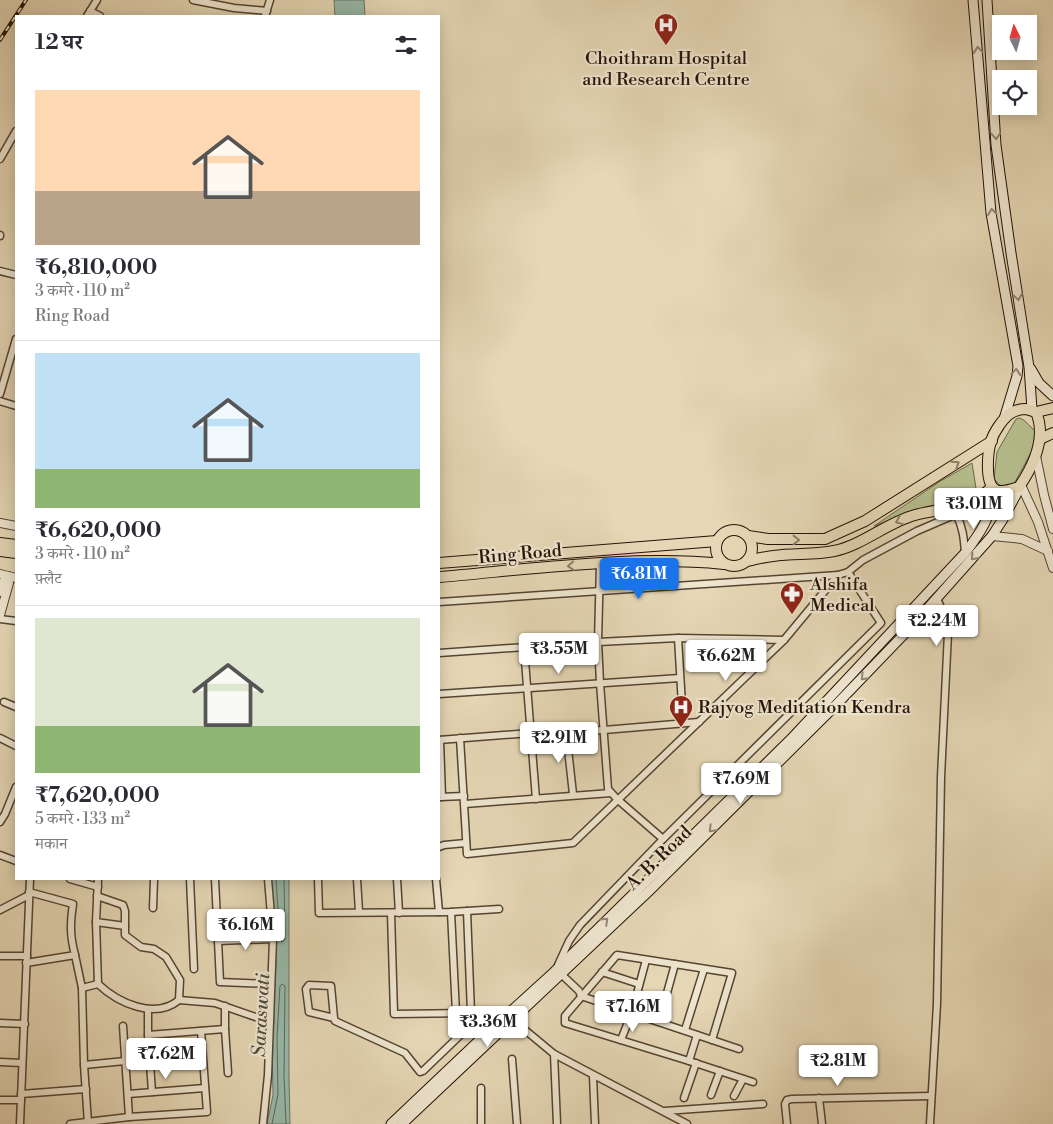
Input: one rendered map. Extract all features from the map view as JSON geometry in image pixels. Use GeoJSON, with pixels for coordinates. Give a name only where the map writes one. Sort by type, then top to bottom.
{"type":"FeatureCollection","features":[{"type":"Feature","properties":{"kind":"highway"},"geometry":{"type":"LineString","coordinates":[[1034,411],[1039,419],[1040,439],[1030,470],[1020,486],[1004,491],[994,488],[988,477],[992,440],[1004,419],[1011,412],[1019,410],[1034,411],[1053,408]]}},
{"type":"Feature","properties":{"kind":"highway"},"geometry":{"type":"LineString","coordinates":[[1040,439],[1053,433]]}},
{"type":"Feature","properties":{"kind":"highway"},"geometry":{"type":"LineString","coordinates":[[992,440],[866,521],[825,538],[800,540],[768,539],[748,536],[741,531],[733,530],[723,533],[717,541],[715,546],[717,556],[724,564],[736,566],[747,561],[773,556],[812,554],[836,550],[914,515],[954,507],[982,497],[994,488]]}},
{"type":"Feature","properties":{"kind":"highway"},"geometry":{"type":"LineString","coordinates":[[747,561],[752,549],[748,536]]}},
{"type":"Feature","properties":{"kind":"highway"},"geometry":{"type":"LineString","coordinates":[[440,563],[717,541]]}},
{"type":"Feature","properties":{"kind":"highway"},"geometry":{"type":"LineString","coordinates":[[0,543],[15,545]]}},
{"type":"Feature","properties":{"kind":"highway"},"geometry":{"type":"LineString","coordinates":[[0,551],[15,554]]}},
{"type":"Feature","properties":{"kind":"highway","name":"Ring Road"},"geometry":{"type":"LineString","coordinates":[[440,577],[600,564],[690,560],[724,564]]}},
{"type":"Feature","properties":{"kind":"main road"},"geometry":{"type":"LineString","coordinates":[[973,0],[992,213],[1018,366],[1017,376],[1004,419]]}},
{"type":"Feature","properties":{"kind":"main road"},"geometry":{"type":"LineString","coordinates":[[987,0],[996,145],[1034,411]]}},
{"type":"Feature","properties":{"kind":"main road"},"geometry":{"type":"LineString","coordinates":[[1029,367],[1044,388],[1053,396]]}},
{"type":"Feature","properties":{"kind":"main road","name":"A. B. Road"},"geometry":{"type":"LineString","coordinates":[[391,1124],[488,1032],[648,892],[826,715],[937,598],[992,536],[1020,486]]}},
{"type":"Feature","properties":{"kind":"main road","name":"A. B. Road"},"geometry":{"type":"LineString","coordinates":[[402,1124],[513,1020],[558,972],[791,739],[891,634],[979,535],[992,509],[994,488]]}},
{"type":"Feature","properties":{"kind":"street"},"geometry":{"type":"LineString","coordinates":[[89,14],[97,0]]}},
{"type":"Feature","properties":{"kind":"street"},"geometry":{"type":"LineString","coordinates":[[193,0],[266,14],[270,0]]}},
{"type":"Feature","properties":{"kind":"street"},"geometry":{"type":"LineString","coordinates":[[0,159],[15,134]]}},
{"type":"Feature","properties":{"kind":"street"},"geometry":{"type":"LineString","coordinates":[[0,271],[15,275]]}},
{"type":"Feature","properties":{"kind":"street"},"geometry":{"type":"LineString","coordinates":[[0,394],[13,366],[15,348]]}},
{"type":"Feature","properties":{"kind":"street"},"geometry":{"type":"LineString","coordinates":[[0,401],[15,406]]}},
{"type":"Feature","properties":{"kind":"street"},"geometry":{"type":"LineString","coordinates":[[1036,456],[1053,529]]}},
{"type":"Feature","properties":{"kind":"street"},"geometry":{"type":"LineString","coordinates":[[1020,486],[1034,513],[1053,568]]}},
{"type":"Feature","properties":{"kind":"street"},"geometry":{"type":"LineString","coordinates":[[440,602],[838,575],[848,572],[863,560],[909,535],[968,509],[982,497]]}},
{"type":"Feature","properties":{"kind":"street"},"geometry":{"type":"LineString","coordinates":[[956,514],[961,522],[965,553]]}},
{"type":"Feature","properties":{"kind":"street"},"geometry":{"type":"LineString","coordinates":[[0,523],[15,526]]}},
{"type":"Feature","properties":{"kind":"street"},"geometry":{"type":"LineString","coordinates":[[992,536],[1022,538],[1048,551]]}},
{"type":"Feature","properties":{"kind":"street"},"geometry":{"type":"LineString","coordinates":[[600,564],[598,642],[608,789],[617,800],[663,838]]}},
{"type":"Feature","properties":{"kind":"street"},"geometry":{"type":"LineString","coordinates":[[848,572],[881,623],[891,634]]}},
{"type":"Feature","properties":{"kind":"street"},"geometry":{"type":"LineString","coordinates":[[0,574],[12,577]]}},
{"type":"Feature","properties":{"kind":"street"},"geometry":{"type":"LineString","coordinates":[[460,738],[467,854],[573,844],[784,640],[838,575]]}},
{"type":"Feature","properties":{"kind":"street"},"geometry":{"type":"LineString","coordinates":[[0,592],[3,582],[12,577]]}},
{"type":"Feature","properties":{"kind":"street"},"geometry":{"type":"LineString","coordinates":[[0,615],[12,577]]}},
{"type":"Feature","properties":{"kind":"street"},"geometry":{"type":"LineString","coordinates":[[930,1124],[937,1004],[941,778],[948,634],[945,618],[937,598]]}},
{"type":"Feature","properties":{"kind":"street"},"geometry":{"type":"LineString","coordinates":[[0,619],[15,621]]}},
{"type":"Feature","properties":{"kind":"street"},"geometry":{"type":"LineString","coordinates":[[739,1049],[581,996],[579,991],[558,972],[569,941],[580,924],[663,838],[881,623]]}},
{"type":"Feature","properties":{"kind":"street"},"geometry":{"type":"LineString","coordinates":[[440,654],[678,638],[784,640]]}},
{"type":"Feature","properties":{"kind":"street"},"geometry":{"type":"LineString","coordinates":[[678,638],[683,722]]}},
{"type":"Feature","properties":{"kind":"street"},"geometry":{"type":"LineString","coordinates":[[524,648],[536,799]]}},
{"type":"Feature","properties":{"kind":"street"},"geometry":{"type":"LineString","coordinates":[[440,694],[680,678]]}},
{"type":"Feature","properties":{"kind":"street"},"geometry":{"type":"LineString","coordinates":[[4,702],[15,706]]}},
{"type":"Feature","properties":{"kind":"street"},"geometry":{"type":"LineString","coordinates":[[440,740],[700,722]]}},
{"type":"Feature","properties":{"kind":"street"},"geometry":{"type":"LineString","coordinates":[[566,731],[572,794]]}},
{"type":"Feature","properties":{"kind":"street"},"geometry":{"type":"LineString","coordinates":[[0,738],[15,746]]}},
{"type":"Feature","properties":{"kind":"street"},"geometry":{"type":"LineString","coordinates":[[0,822],[15,789]]}},
{"type":"Feature","properties":{"kind":"street"},"geometry":{"type":"LineString","coordinates":[[465,804],[536,799],[572,794],[611,793]]}},
{"type":"Feature","properties":{"kind":"street"},"geometry":{"type":"LineString","coordinates":[[440,797],[464,796]]}},
{"type":"Feature","properties":{"kind":"street"},"geometry":{"type":"LineString","coordinates":[[440,847],[466,843]]}},
{"type":"Feature","properties":{"kind":"street"},"geometry":{"type":"LineString","coordinates":[[0,855],[15,861]]}},
{"type":"Feature","properties":{"kind":"street"},"geometry":{"type":"LineString","coordinates":[[20,1124],[30,880]]}},
{"type":"Feature","properties":{"kind":"street"},"geometry":{"type":"LineString","coordinates":[[74,880],[98,887]]}},
{"type":"Feature","properties":{"kind":"street"},"geometry":{"type":"LineString","coordinates":[[98,880],[96,922],[98,984],[106,992],[148,1010],[172,1005],[179,1000],[209,1002],[270,1022]]}},
{"type":"Feature","properties":{"kind":"street"},"geometry":{"type":"LineString","coordinates":[[153,908],[154,880]]}},
{"type":"Feature","properties":{"kind":"street"},"geometry":{"type":"LineString","coordinates":[[190,880],[194,969]]}},
{"type":"Feature","properties":{"kind":"street"},"geometry":{"type":"LineString","coordinates":[[215,880],[220,982],[271,984]]}},
{"type":"Feature","properties":{"kind":"street"},"geometry":{"type":"LineString","coordinates":[[263,1124],[267,1102],[274,939],[268,880]]}},
{"type":"Feature","properties":{"kind":"street"},"geometry":{"type":"LineString","coordinates":[[318,880],[320,913],[451,912],[499,908]]}},
{"type":"Feature","properties":{"kind":"street"},"geometry":{"type":"LineString","coordinates":[[357,880],[359,912]]}},
{"type":"Feature","properties":{"kind":"street"},"geometry":{"type":"LineString","coordinates":[[397,880],[399,913]]}},
{"type":"Feature","properties":{"kind":"street"},"geometry":{"type":"LineString","coordinates":[[436,880],[439,912]]}},
{"type":"Feature","properties":{"kind":"street"},"geometry":{"type":"LineString","coordinates":[[0,910],[29,894],[74,904],[70,925],[82,988],[88,1123]]}},
{"type":"Feature","properties":{"kind":"street"},"geometry":{"type":"LineString","coordinates":[[97,896],[123,905],[126,911],[125,935],[141,947],[154,949],[166,957],[180,980],[179,1000]]}},
{"type":"Feature","properties":{"kind":"street"},"geometry":{"type":"LineString","coordinates":[[467,911],[471,1013],[488,1032]]}},
{"type":"Feature","properties":{"kind":"street"},"geometry":{"type":"LineString","coordinates":[[451,912],[456,1013]]}},
{"type":"Feature","properties":{"kind":"street"},"geometry":{"type":"LineString","coordinates":[[391,913],[394,1014],[471,1013]]}},
{"type":"Feature","properties":{"kind":"street"},"geometry":{"type":"LineString","coordinates":[[96,922],[125,926]]}},
{"type":"Feature","properties":{"kind":"street"},"geometry":{"type":"LineString","coordinates":[[218,941],[274,939]]}},
{"type":"Feature","properties":{"kind":"street"},"geometry":{"type":"LineString","coordinates":[[0,956],[26,960],[75,955]]}},
{"type":"Feature","properties":{"kind":"street"},"geometry":{"type":"LineString","coordinates":[[712,1040],[732,973],[617,955],[565,1016],[566,1024],[753,1082]]}},
{"type":"Feature","properties":{"kind":"street"},"geometry":{"type":"LineString","coordinates":[[621,1040],[632,1012],[646,960]]}},
{"type":"Feature","properties":{"kind":"street"},"geometry":{"type":"LineString","coordinates":[[659,1022],[675,964]]}},
{"type":"Feature","properties":{"kind":"street"},"geometry":{"type":"LineString","coordinates":[[684,1030],[704,969]]}},
{"type":"Feature","properties":{"kind":"street"},"geometry":{"type":"LineString","coordinates":[[602,972],[639,984]]}},
{"type":"Feature","properties":{"kind":"street"},"geometry":{"type":"LineString","coordinates":[[82,988],[98,984]]}},
{"type":"Feature","properties":{"kind":"street"},"geometry":{"type":"LineString","coordinates":[[334,1018],[309,1012],[306,989],[309,985],[329,985],[332,987],[334,1018],[338,1023],[405,1053],[420,1072],[476,1020]]}},
{"type":"Feature","properties":{"kind":"street"},"geometry":{"type":"LineString","coordinates":[[225,1006],[228,1073]]}},
{"type":"Feature","properties":{"kind":"street"},"geometry":{"type":"LineString","coordinates":[[148,1010],[152,1092]]}},
{"type":"Feature","properties":{"kind":"street"},"geometry":{"type":"LineString","coordinates":[[513,1020],[554,1054],[688,1124]]}},
{"type":"Feature","properties":{"kind":"street"},"geometry":{"type":"LineString","coordinates":[[0,1023],[25,1024]]}},
{"type":"Feature","properties":{"kind":"street"},"geometry":{"type":"LineString","coordinates":[[123,1026],[129,1117]]}},
{"type":"Feature","properties":{"kind":"street"},"geometry":{"type":"LineString","coordinates":[[148,1035],[225,1029]]}},
{"type":"Feature","properties":{"kind":"street"},"geometry":{"type":"LineString","coordinates":[[70,1124],[129,1117],[207,1112],[201,1031]]}},
{"type":"Feature","properties":{"kind":"street"},"geometry":{"type":"LineString","coordinates":[[689,1061],[697,1035]]}},
{"type":"Feature","properties":{"kind":"street"},"geometry":{"type":"LineString","coordinates":[[149,1050],[202,1045]]}},
{"type":"Feature","properties":{"kind":"street"},"geometry":{"type":"LineString","coordinates":[[554,1054],[557,1124]]}},
{"type":"Feature","properties":{"kind":"street"},"geometry":{"type":"LineString","coordinates":[[512,1059],[517,1124]]}},
{"type":"Feature","properties":{"kind":"street"},"geometry":{"type":"LineString","coordinates":[[84,1065],[125,1060]]}},
{"type":"Feature","properties":{"kind":"street"},"geometry":{"type":"LineString","coordinates":[[0,1062],[22,1063]]}},
{"type":"Feature","properties":{"kind":"street"},"geometry":{"type":"LineString","coordinates":[[684,1098],[696,1063]]}},
{"type":"Feature","properties":{"kind":"street"},"geometry":{"type":"LineString","coordinates":[[711,1095],[720,1071]]}},
{"type":"Feature","properties":{"kind":"street"},"geometry":{"type":"LineString","coordinates":[[593,1076],[595,1124]]}},
{"type":"Feature","properties":{"kind":"street"},"geometry":{"type":"LineString","coordinates":[[734,1096],[743,1079]]}},
{"type":"Feature","properties":{"kind":"street"},"geometry":{"type":"LineString","coordinates":[[128,1094],[205,1088]]}},
{"type":"Feature","properties":{"kind":"street"},"geometry":{"type":"LineString","coordinates":[[481,1088],[482,1124]]}},
{"type":"Feature","properties":{"kind":"street"},"geometry":{"type":"LineString","coordinates":[[0,1100],[86,1089]]}},
{"type":"Feature","properties":{"kind":"street"},"geometry":{"type":"LineString","coordinates":[[787,1124],[785,1104],[787,1100],[931,1096]]}},
{"type":"Feature","properties":{"kind":"street"},"geometry":{"type":"LineString","coordinates":[[819,1098],[822,1124]]}},
{"type":"Feature","properties":{"kind":"street"},"geometry":{"type":"LineString","coordinates":[[664,1111],[763,1104]]}},
{"type":"Feature","properties":{"kind":"green space"},"geometry":{"type":"Polygon","coordinates":[[[1020,418],[1036,432],[1034,447],[1014,484],[1002,488],[994,479],[997,452],[1016,419],[1020,418]]]}},
{"type":"Feature","properties":{"kind":"green space"},"geometry":{"type":"Polygon","coordinates":[[[972,463],[976,488],[974,497],[925,507],[874,526],[939,482],[972,463]]]}},
{"type":"Feature","properties":{"kind":"water"},"geometry":{"type":"Polygon","coordinates":[[[334,0],[364,0],[365,15],[335,15],[334,0]]]}},
{"type":"Feature","properties":{"kind":"water"},"geometry":{"type":"Polygon","coordinates":[[[271,880],[289,880],[290,1124],[267,1124],[273,1095],[272,1037],[276,963],[271,880]]]}},
{"type":"Feature","properties":{"kind":"railway"},"geometry":{"type":"LineString","coordinates":[[16,15],[26,0]]}},
{"type":"Feature","properties":{"kind":"railway"},"geometry":{"type":"LineString","coordinates":[[0,40],[15,17]]}},
{"type":"Feature","properties":{"kind":"place","name":"Choithram Hospital and Research Centre"},"geometry":{"type":"Point","coordinates":[666,46]}},
{"type":"Feature","properties":{"kind":"place","name":"Alshifa Medical"},"geometry":{"type":"Point","coordinates":[792,615]}},
{"type":"Feature","properties":{"kind":"place","name":"Rajyog Meditation Kendra"},"geometry":{"type":"Point","coordinates":[681,728]}},
{"type":"Feature","properties":{"kind":"water label","name":"Saraswati"},"geometry":{"type":"Point","coordinates":[261,1015]}}]}
